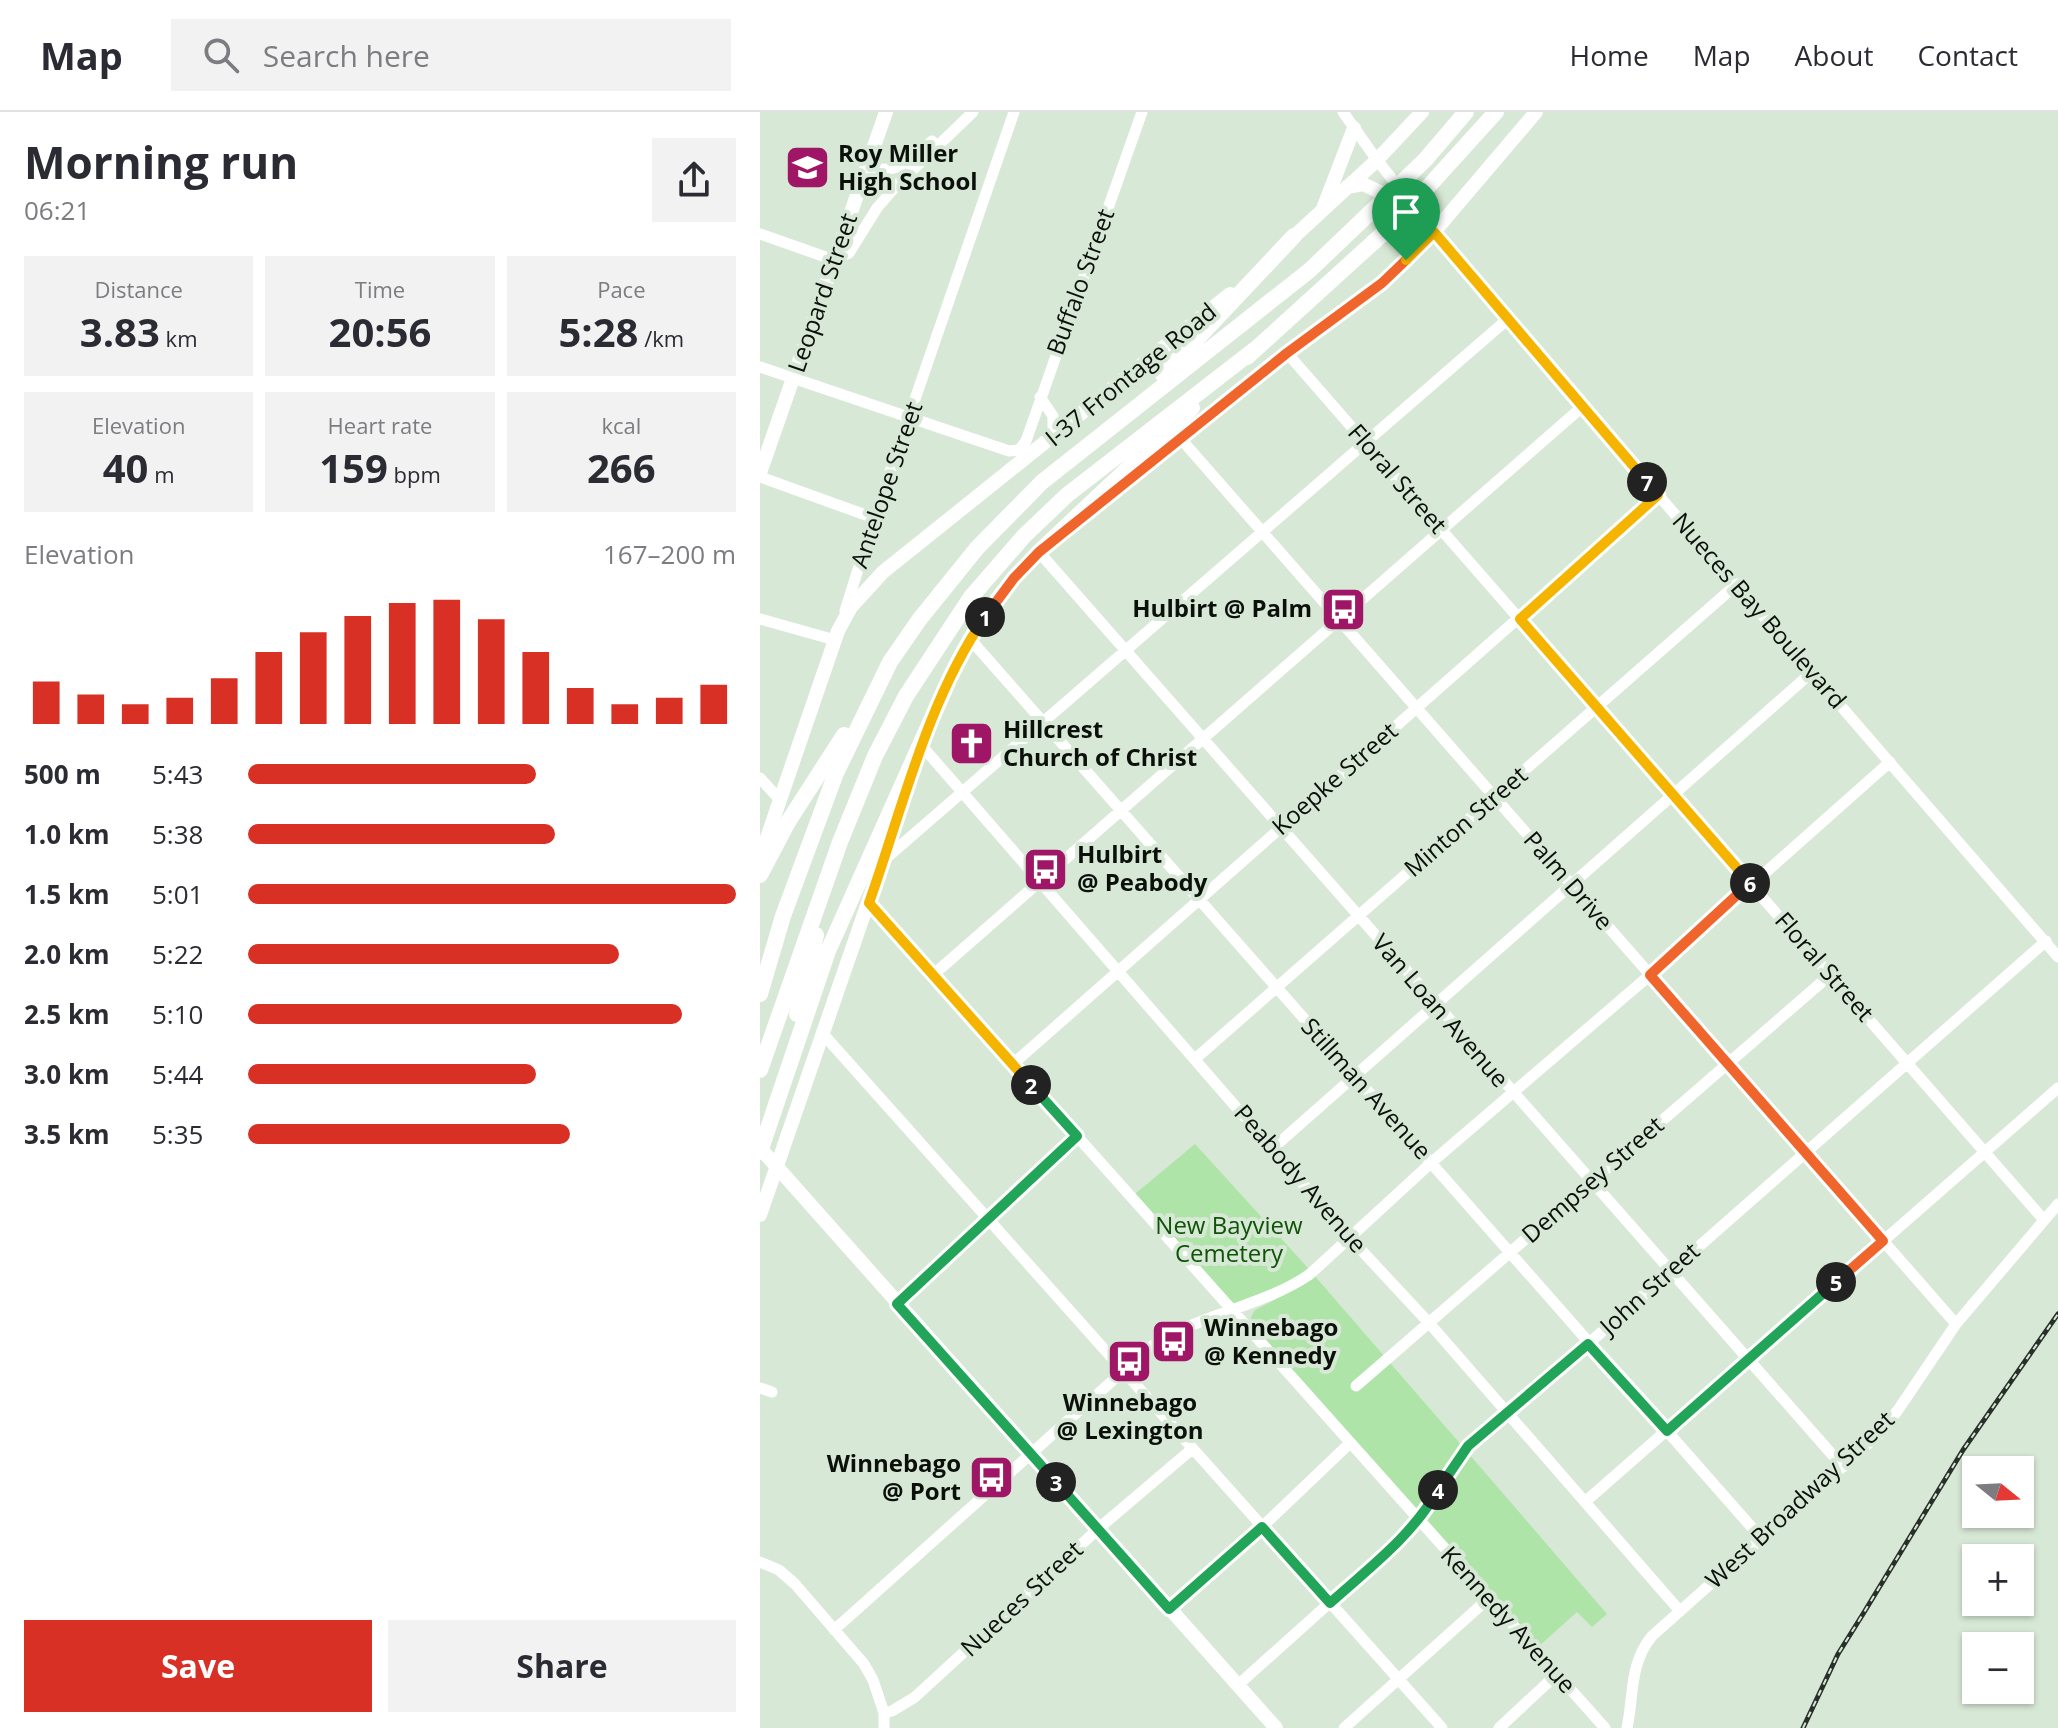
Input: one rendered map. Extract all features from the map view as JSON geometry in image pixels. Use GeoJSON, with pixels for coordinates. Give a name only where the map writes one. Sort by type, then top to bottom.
{"type":"FeatureCollection","features":[{"type":"Feature","properties":{"kind":"highway"},"geometry":{"type":"LineString","coordinates":[[1072,458],[1310,270],[1425,160],[1466,112]]}},
{"type":"Feature","properties":{"kind":"highway"},"geometry":{"type":"LineString","coordinates":[[1039,552],[1385,232],[1496,112]]}},
{"type":"Feature","properties":{"kind":"highway"},"geometry":{"type":"LineString","coordinates":[[760,875],[788,822],[890,662],[919,620],[977,548],[1006,516],[1162,376],[1294,236]]}},
{"type":"Feature","properties":{"kind":"highway"},"geometry":{"type":"LineString","coordinates":[[760,1070],[875,756],[906,696],[971,597],[1024,536],[1067,495],[1254,350]]}},
{"type":"Feature","properties":{"kind":"highway"},"geometry":{"type":"LineString","coordinates":[[760,972],[836,773],[890,662]]}},
{"type":"Feature","properties":{"kind":"highway"},"geometry":{"type":"LineString","coordinates":[[760,1150],[828,951],[945,689]]}},
{"type":"Feature","properties":{"kind":"highway"},"geometry":{"type":"LineString","coordinates":[[782,1088],[831,871]]}},
{"type":"Feature","properties":{"kind":"highway"},"geometry":{"type":"LineString","coordinates":[[760,994],[783,916]]}},
{"type":"Feature","properties":{"kind":"main road","name":"Leopard Street"},"geometry":{"type":"LineString","coordinates":[[760,475],[886,112]]}},
{"type":"Feature","properties":{"kind":"main road","name":"I-37 Frontage Road"},"geometry":{"type":"LineString","coordinates":[[837,636],[851,607],[883,572],[1209,313],[1377,160],[1422,112]]}},
{"type":"Feature","properties":{"kind":"main road"},"geometry":{"type":"LineString","coordinates":[[760,1213],[922,746],[970,639],[1014,578],[1039,552],[1287,353],[1382,283],[1434,232],[1536,112]]}},
{"type":"Feature","properties":{"kind":"main road"},"geometry":{"type":"LineString","coordinates":[[1323,209],[1354,128]]}},
{"type":"Feature","properties":{"kind":"main road"},"geometry":{"type":"LineString","coordinates":[[1347,187],[1363,184],[1382,193],[1409,229],[1410,245],[1406,260]]}},
{"type":"Feature","properties":{"kind":"main road","name":"Antelope Street"},"geometry":{"type":"LineString","coordinates":[[760,858],[837,636]]}},
{"type":"Feature","properties":{"kind":"main road"},"geometry":{"type":"LineString","coordinates":[[760,1150],[1276,1728]]}},
{"type":"Feature","properties":{"kind":"main road"},"geometry":{"type":"LineString","coordinates":[[760,1192],[760,1213]]}},
{"type":"Feature","properties":{"kind":"street"},"geometry":{"type":"LineString","coordinates":[[882,171],[898,168],[972,112]]}},
{"type":"Feature","properties":{"kind":"street"},"geometry":{"type":"LineString","coordinates":[[760,234],[834,260],[849,253],[877,208],[972,112]]}},
{"type":"Feature","properties":{"kind":"street","name":"Antelope Street"},"geometry":{"type":"LineString","coordinates":[[837,636],[874,518],[1014,112]]}},
{"type":"Feature","properties":{"kind":"street","name":"Buffalo Street"},"geometry":{"type":"LineString","coordinates":[[909,418],[1009,451],[1019,450],[1026,441],[1142,112]]}},
{"type":"Feature","properties":{"kind":"street","name":"Nueces Bay Boulevard"},"geometry":{"type":"LineString","coordinates":[[1344,112],[1434,232],[2058,957]]}},
{"type":"Feature","properties":{"kind":"street"},"geometry":{"type":"LineString","coordinates":[[867,166],[882,171],[898,184]]}},
{"type":"Feature","properties":{"kind":"street"},"geometry":{"type":"LineString","coordinates":[[898,168],[898,184]]}},
{"type":"Feature","properties":{"kind":"street"},"geometry":{"type":"LineString","coordinates":[[884,860],[1509,318]]}},
{"type":"Feature","properties":{"kind":"street","name":"Floral Street"},"geometry":{"type":"LineString","coordinates":[[1287,353],[2044,1220]]}},
{"type":"Feature","properties":{"kind":"street"},"geometry":{"type":"LineString","coordinates":[[760,367],[909,418]]}},
{"type":"Feature","properties":{"kind":"street"},"geometry":{"type":"LineString","coordinates":[[1040,397],[1053,416],[1053,438]]}},
{"type":"Feature","properties":{"kind":"street"},"geometry":{"type":"LineString","coordinates":[[933,975],[1582,407]]}},
{"type":"Feature","properties":{"kind":"street"},"geometry":{"type":"LineString","coordinates":[[1053,416],[1068,420],[1079,418]]}},
{"type":"Feature","properties":{"kind":"street","name":"Palm Drive"},"geometry":{"type":"LineString","coordinates":[[1181,439],[1956,1324]]}},
{"type":"Feature","properties":{"kind":"street"},"geometry":{"type":"LineString","coordinates":[[760,475],[874,518]]}},
{"type":"Feature","properties":{"kind":"street","name":"Koepke Street"},"geometry":{"type":"LineString","coordinates":[[1013,1064],[1658,495]]}},
{"type":"Feature","properties":{"kind":"street","name":"Van Loan Avenue"},"geometry":{"type":"LineString","coordinates":[[1039,552],[1843,1467]]}},
{"type":"Feature","properties":{"kind":"street","name":"Minton Street"},"geometry":{"type":"LineString","coordinates":[[1195,1059],[1737,584]]}},
{"type":"Feature","properties":{"kind":"street"},"geometry":{"type":"LineString","coordinates":[[760,619],[837,636]]}},
{"type":"Feature","properties":{"kind":"street","name":"Stillman Avenue"},"geometry":{"type":"LineString","coordinates":[[970,639],[1762,1539]]}},
{"type":"Feature","properties":{"kind":"street"},"geometry":{"type":"LineString","coordinates":[[1272,1149],[1811,673]]}},
{"type":"Feature","properties":{"kind":"street","name":"Peabody Avenue"},"geometry":{"type":"LineString","coordinates":[[922,746],[1349,1237],[1430,1324],[1679,1610]]}},
{"type":"Feature","properties":{"kind":"street"},"geometry":{"type":"LineString","coordinates":[[834,1630],[1149,1348],[1165,1337],[1231,1309],[1286,1290],[1309,1275],[1432,1162],[1650,975],[1890,762]]}},
{"type":"Feature","properties":{"kind":"street"},"geometry":{"type":"LineString","coordinates":[[760,778],[780,800]]}},
{"type":"Feature","properties":{"kind":"street","name":"Kennedy Avenue"},"geometry":{"type":"LineString","coordinates":[[869,903],[1605,1728]]}},
{"type":"Feature","properties":{"kind":"street","name":"John Street"},"geometry":{"type":"LineString","coordinates":[[1238,1685],[1419,1520],[1468,1446],[2046,941]]}},
{"type":"Feature","properties":{"kind":"street","name":"Dempsey Street"},"geometry":{"type":"LineString","coordinates":[[1356,1386],[1830,975]]}},
{"type":"Feature","properties":{"kind":"street"},"geometry":{"type":"LineString","coordinates":[[824,1035],[1442,1728]]}},
{"type":"Feature","properties":{"kind":"street"},"geometry":{"type":"LineString","coordinates":[[1586,1501],[2058,1088]]}},
{"type":"Feature","properties":{"kind":"street"},"geometry":{"type":"LineString","coordinates":[[897,1304],[1077,1136]]}},
{"type":"Feature","properties":{"kind":"street","name":"West Broadway Street"},"geometry":{"type":"LineString","coordinates":[[1627,1728],[1636,1664],[1652,1636],[1877,1436],[1956,1324],[2058,1204]]}},
{"type":"Feature","properties":{"kind":"street"},"geometry":{"type":"LineString","coordinates":[[1169,1609],[1262,1527],[1350,1443]]}},
{"type":"Feature","properties":{"kind":"street","name":"Nueces Street"},"geometry":{"type":"LineString","coordinates":[[884,1713],[915,1697],[1098,1529],[1192,1449]]}},
{"type":"Feature","properties":{"kind":"street"},"geometry":{"type":"LineString","coordinates":[[760,1562],[779,1570],[795,1584],[864,1664],[884,1713],[884,1728]]}},
{"type":"Feature","properties":{"kind":"street"},"geometry":{"type":"LineString","coordinates":[[1344,1728],[1489,1598]]}},
{"type":"Feature","properties":{"kind":"street"},"geometry":{"type":"LineString","coordinates":[[1499,1728],[1557,1674]]}},
{"type":"Feature","properties":{"kind":"green space","name":"New Bayview Cemetery"},"geometry":{"type":"Polygon","coordinates":[[[1195,1144],[1308,1268],[1290,1282],[1234,1305],[1135,1194],[1195,1144]]]}},
{"type":"Feature","properties":{"kind":"green space"},"geometry":{"type":"Polygon","coordinates":[[[1314,1275],[1463,1447],[1420,1509],[1417,1510],[1252,1325],[1251,1317],[1255,1310],[1292,1291],[1314,1275]]]}},
{"type":"Feature","properties":{"kind":"green space"},"geometry":{"type":"Polygon","coordinates":[[[1469,1454],[1607,1614],[1592,1627],[1577,1612],[1538,1647],[1427,1520],[1451,1477],[1469,1454]]]}},
{"type":"Feature","properties":{"kind":"railway"},"geometry":{"type":"LineString","coordinates":[[1803,1728],[1838,1654],[1963,1450],[2058,1314]]}},
{"type":"Feature","properties":{"kind":"place","name":"Roy Miller High School"},"geometry":{"type":"Point","coordinates":[807,168]}},
{"type":"Feature","properties":{"kind":"place","name":"Hulbirt @ Palm"},"geometry":{"type":"Point","coordinates":[1343,609]}},
{"type":"Feature","properties":{"kind":"place","name":"Hillcrest Church of Christ"},"geometry":{"type":"Point","coordinates":[972,744]}},
{"type":"Feature","properties":{"kind":"place","name":"Hulbirt @ Peabody"},"geometry":{"type":"Point","coordinates":[1046,869]}},
{"type":"Feature","properties":{"kind":"place","name":"Winnebago @ Kennedy"},"geometry":{"type":"Point","coordinates":[1173,1342]}},
{"type":"Feature","properties":{"kind":"place","name":"Winnebago @ Lexington"},"geometry":{"type":"Point","coordinates":[1130,1361]}},
{"type":"Feature","properties":{"kind":"place","name":"Winnebago @ Port"},"geometry":{"type":"Point","coordinates":[992,1478]}},
{"type":"Feature","properties":{"kind":"route"},"geometry":{"type":"LineString","coordinates":[[1434,232],[1658,495],[1520,619],[1751,885],[1650,975],[1883,1241],[1667,1431],[1588,1344],[1468,1446],[1419,1520],[1330,1603],[1262,1527],[1169,1609],[897,1304],[1077,1136],[869,903],[922,746],[945,689],[970,639],[1014,578],[1039,552],[1287,353],[1382,283],[1406,260],[1434,232]]}}]}
